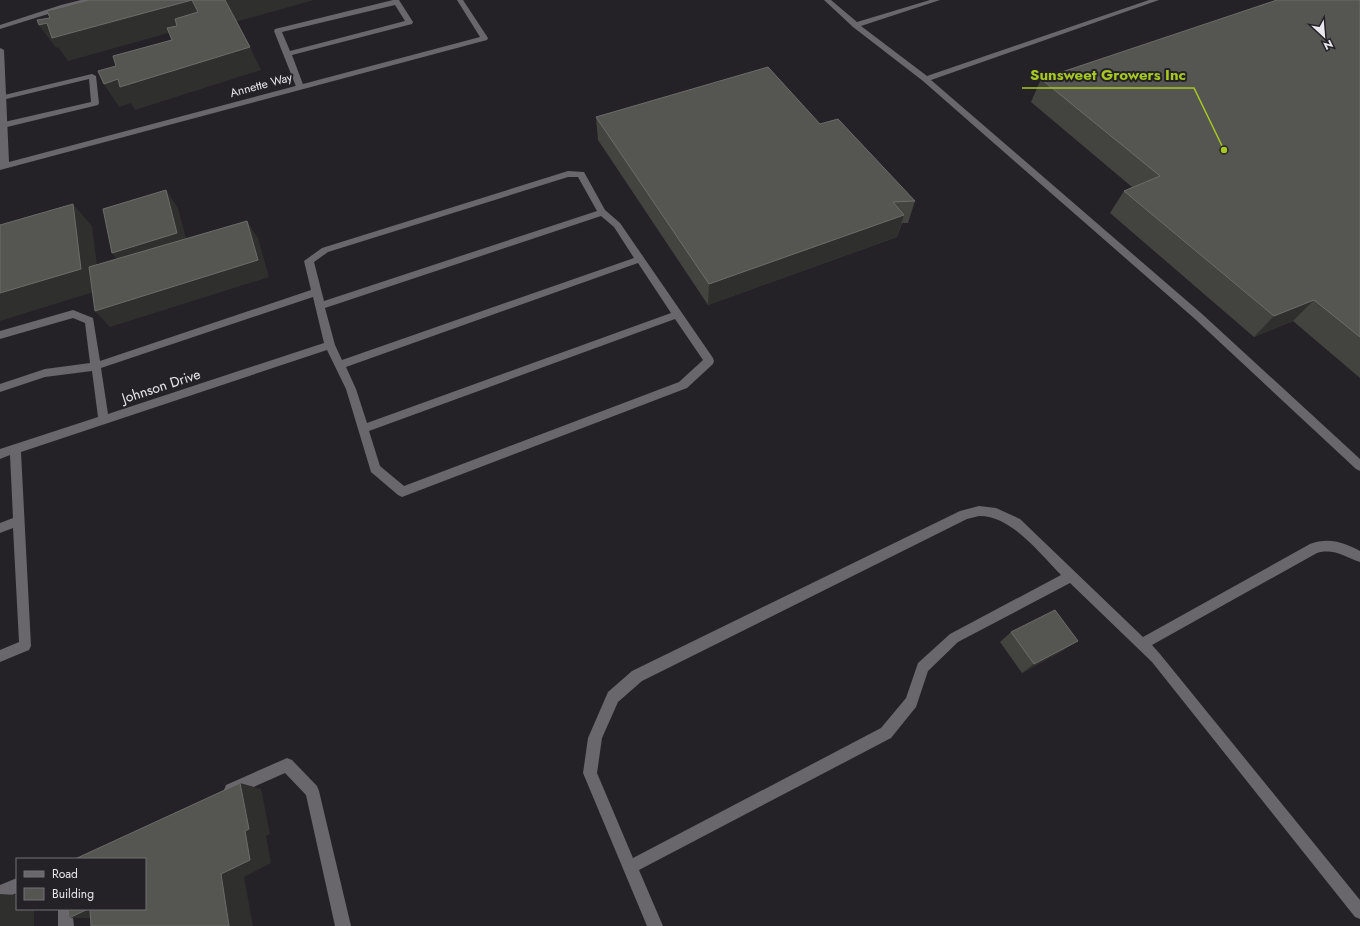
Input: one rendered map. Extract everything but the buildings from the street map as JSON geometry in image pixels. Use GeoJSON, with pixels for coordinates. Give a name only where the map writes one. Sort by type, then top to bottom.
{"type":"FeatureCollection","features":[{"type":"Feature","properties":{"kind":"street"},"geometry":{"type":"LineString","coordinates":[[0,27],[63,6],[90,0]]}},
{"type":"Feature","properties":{"kind":"street","name":"Annette Way"},"geometry":{"type":"LineString","coordinates":[[2,166],[484,38],[460,0]]}},
{"type":"Feature","properties":{"kind":"street"},"geometry":{"type":"LineString","coordinates":[[827,0],[856,25],[926,79],[1198,316],[1360,466]]}},
{"type":"Feature","properties":{"kind":"street"},"geometry":{"type":"LineString","coordinates":[[906,0],[914,7]]}},
{"type":"Feature","properties":{"kind":"street"},"geometry":{"type":"LineString","coordinates":[[856,25],[937,0]]}},
{"type":"Feature","properties":{"kind":"street"},"geometry":{"type":"LineString","coordinates":[[926,79],[1156,0]]}},
{"type":"Feature","properties":{"kind":"street"},"geometry":{"type":"LineString","coordinates":[[288,54],[409,22],[397,1],[278,31],[300,87]]}},
{"type":"Feature","properties":{"kind":"street"},"geometry":{"type":"LineString","coordinates":[[0,50],[3,125],[2,166]]}},
{"type":"Feature","properties":{"kind":"street"},"geometry":{"type":"LineString","coordinates":[[2,98],[92,76],[95,102],[3,125]]}},
{"type":"Feature","properties":{"kind":"street"},"geometry":{"type":"LineString","coordinates":[[568,174],[581,174],[602,212],[617,225],[640,259],[709,361],[683,385],[402,492],[375,469],[351,389],[330,345],[309,261],[326,250],[568,174]]}},
{"type":"Feature","properties":{"kind":"street"},"geometry":{"type":"LineString","coordinates":[[320,306],[602,212]]}},
{"type":"Feature","properties":{"kind":"street"},"geometry":{"type":"LineString","coordinates":[[340,365],[640,259]]}},
{"type":"Feature","properties":{"kind":"street"},"geometry":{"type":"LineString","coordinates":[[0,388],[45,373],[96,366],[316,292]]}},
{"type":"Feature","properties":{"kind":"street"},"geometry":{"type":"LineString","coordinates":[[0,335],[73,314],[90,321],[104,420]]}},
{"type":"Feature","properties":{"kind":"street"},"geometry":{"type":"LineString","coordinates":[[363,429],[678,314]]}},
{"type":"Feature","properties":{"kind":"street","name":"Johnson Drive"},"geometry":{"type":"LineString","coordinates":[[0,454],[330,345]]}},
{"type":"Feature","properties":{"kind":"street"},"geometry":{"type":"LineString","coordinates":[[0,656],[25,646],[15,449]]}},
{"type":"Feature","properties":{"kind":"street"},"geometry":{"type":"LineString","coordinates":[[655,926],[590,773],[595,738],[613,697],[637,676],[964,515],[977,510],[994,511],[1016,523],[1156,658],[1360,912]]}},
{"type":"Feature","properties":{"kind":"street"},"geometry":{"type":"LineString","coordinates":[[0,528],[18,521]]}},
{"type":"Feature","properties":{"kind":"street"},"geometry":{"type":"LineString","coordinates":[[1142,644],[1314,548],[1323,545],[1336,546],[1353,552],[1360,557]]}},
{"type":"Feature","properties":{"kind":"street"},"geometry":{"type":"LineString","coordinates":[[630,867],[886,733],[911,702],[923,667],[954,638],[1071,576]]}},
{"type":"Feature","properties":{"kind":"street"},"geometry":{"type":"LineString","coordinates":[[221,794],[287,766],[312,791],[343,926]]}},
{"type":"Feature","properties":{"kind":"street"},"geometry":{"type":"LineString","coordinates":[[0,893],[16,885]]}},
{"type":"Feature","properties":{"kind":"street"},"geometry":{"type":"LineString","coordinates":[[66,910],[66,926]]}},
{"type":"Feature","properties":{"kind":"place","name":"Sunsweet Growers Inc"},"geometry":{"type":"Point","coordinates":[1224,150]}}]}
